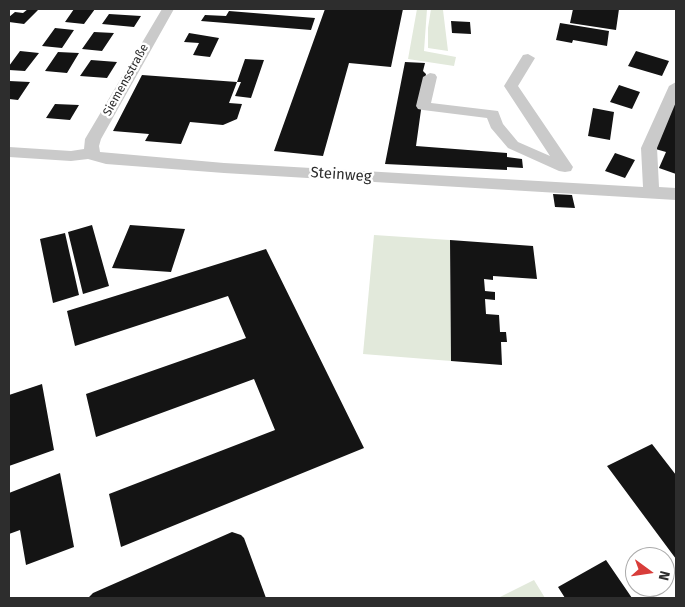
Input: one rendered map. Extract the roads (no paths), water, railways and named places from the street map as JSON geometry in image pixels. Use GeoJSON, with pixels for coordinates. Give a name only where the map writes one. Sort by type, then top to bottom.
{"type":"FeatureCollection","features":[{"type":"Feature","properties":{"kind":"street","name":"Siemensstraße"},"geometry":{"type":"LineString","coordinates":[[92,153],[93,139],[168,9]]}},
{"type":"Feature","properties":{"kind":"street"},"geometry":{"type":"LineString","coordinates":[[430,77],[423,114],[493,114],[496,125],[513,145],[565,167],[511,86],[528,58]]}},
{"type":"Feature","properties":{"kind":"street"},"geometry":{"type":"LineString","coordinates":[[652,193],[649,172],[649,148],[676,86]]}},
{"type":"Feature","properties":{"kind":"street","name":"Steinweg"},"geometry":{"type":"LineString","coordinates":[[9,152],[71,156],[92,153],[106,159],[243,169],[676,194]]}}]}
